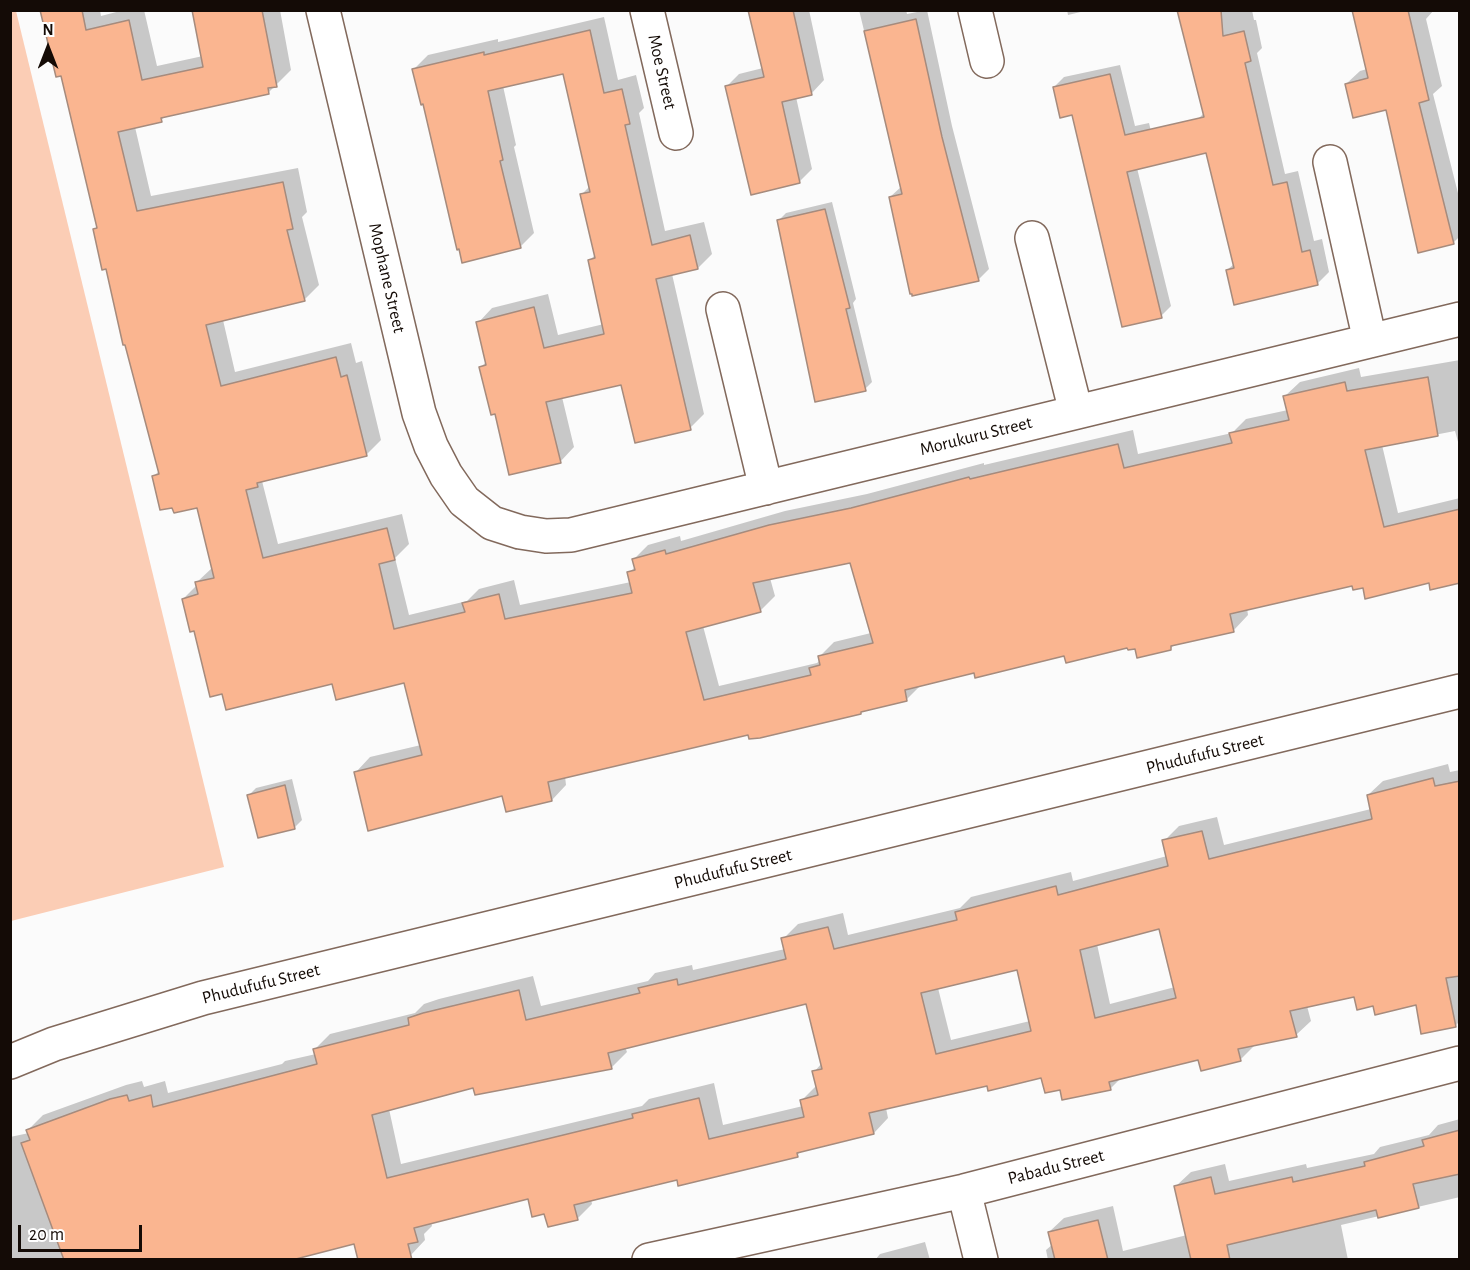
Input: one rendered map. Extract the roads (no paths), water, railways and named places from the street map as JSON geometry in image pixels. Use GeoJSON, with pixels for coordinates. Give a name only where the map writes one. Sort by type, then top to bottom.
{"type":"FeatureCollection","features":[{"type":"Feature","properties":{"kind":"street","name":"Moe Street"},"geometry":{"type":"LineString","coordinates":[[647,10],[676,133]]}},
{"type":"Feature","properties":{"kind":"street"},"geometry":{"type":"LineString","coordinates":[[975,10],[987,61]]}},
{"type":"Feature","properties":{"kind":"street","name":"Mophane Street"},"geometry":{"type":"LineString","coordinates":[[327,11],[419,413],[431,446],[446,475],[464,501],[492,523]]}},
{"type":"Feature","properties":{"kind":"street"},"geometry":{"type":"LineString","coordinates":[[1330,162],[1370,341]]}},
{"type":"Feature","properties":{"kind":"street"},"geometry":{"type":"LineString","coordinates":[[1032,238],[1076,412]]}},
{"type":"Feature","properties":{"kind":"street"},"geometry":{"type":"LineString","coordinates":[[723,309],[766,488]]}},
{"type":"Feature","properties":{"kind":"street","name":"Morukuru Street"},"geometry":{"type":"LineString","coordinates":[[492,523],[520,532],[546,536],[571,535],[1460,319]]}},
{"type":"Feature","properties":{"kind":"street","name":"Phudufufu Street"},"geometry":{"type":"LineString","coordinates":[[10,1062],[75,1037],[203,998],[1460,692]]}},
{"type":"Feature","properties":{"kind":"street","name":"Pabadu Street"},"geometry":{"type":"LineString","coordinates":[[649,1260],[963,1191],[1460,1063]]}},
{"type":"Feature","properties":{"kind":"street"},"geometry":{"type":"LineString","coordinates":[[963,1191],[981,1260]]}}]}
